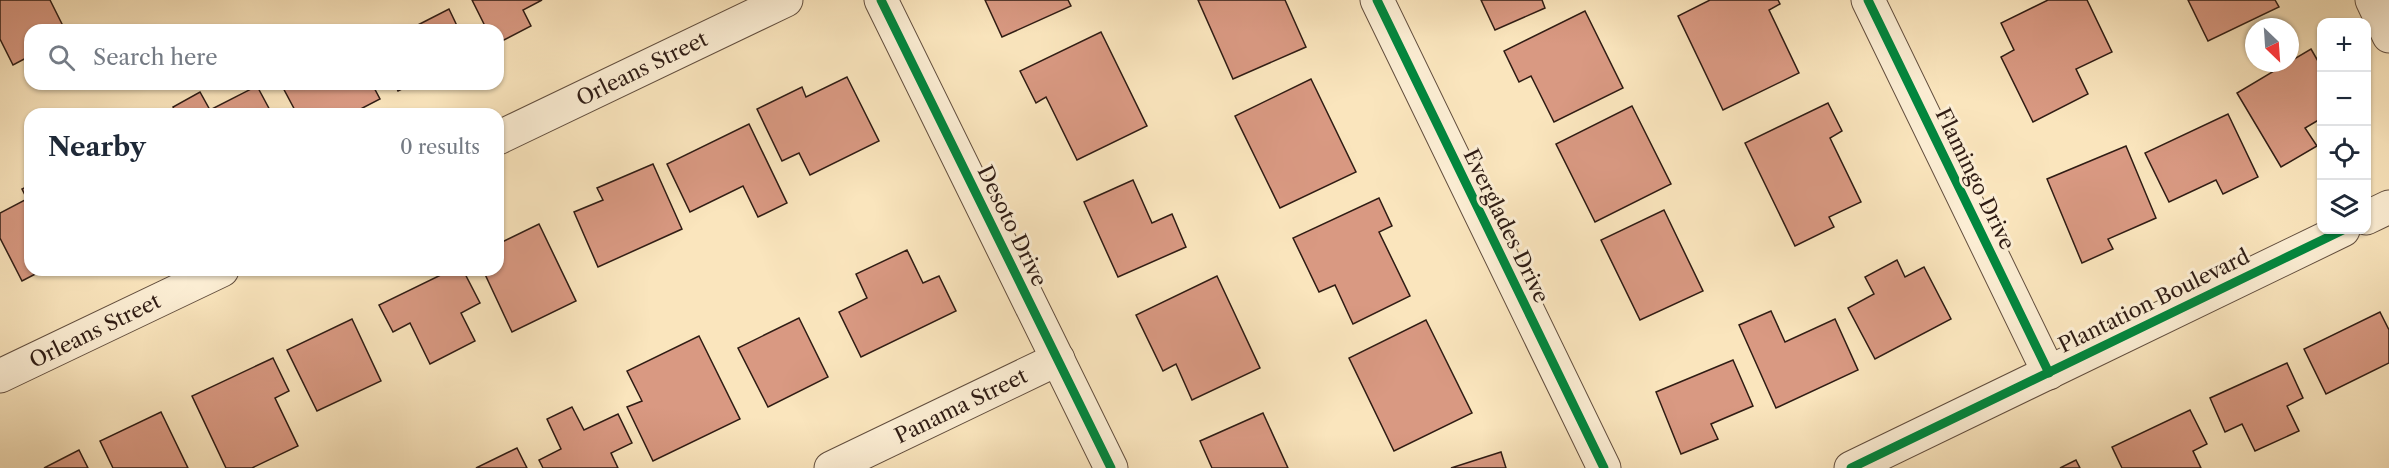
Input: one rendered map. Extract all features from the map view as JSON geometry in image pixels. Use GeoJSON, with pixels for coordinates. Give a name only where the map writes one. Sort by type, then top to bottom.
{"type":"FeatureCollection","features":[{"type":"Feature","properties":{"kind":"street","name":"Orleans Street"},"geometry":{"type":"LineString","coordinates":[[504,135],[786,0]]}},
{"type":"Feature","properties":{"kind":"street","name":"Desoto Drive"},"geometry":{"type":"LineString","coordinates":[[881,0],[1111,468]]}},
{"type":"Feature","properties":{"kind":"street","name":"Everglades Drive"},"geometry":{"type":"LineString","coordinates":[[1377,0],[1604,468]]}},
{"type":"Feature","properties":{"kind":"street","name":"Flamingo Drive"},"geometry":{"type":"LineString","coordinates":[[1868,0],[2049,373]]}},
{"type":"Feature","properties":{"kind":"street"},"geometry":{"type":"LineString","coordinates":[[2372,0],[2389,36]]}},
{"type":"Feature","properties":{"kind":"street"},"geometry":{"type":"LineString","coordinates":[[2371,216],[2389,207]]}},
{"type":"Feature","properties":{"kind":"street","name":"Plantation Boulevard"},"geometry":{"type":"LineString","coordinates":[[1851,468],[2335,234]]}},
{"type":"Feature","properties":{"kind":"street","name":"Orleans Street"},"geometry":{"type":"LineString","coordinates":[[0,376],[209,276]]}},
{"type":"Feature","properties":{"kind":"street","name":"Panama Street"},"geometry":{"type":"LineString","coordinates":[[831,468],[1058,359]]}},
{"type":"Feature","properties":{"kind":"building"},"geometry":{"type":"Polygon","coordinates":[[[0,0],[50,0],[62,24],[24,24],[24,59],[13,65],[0,39],[0,0]]]}},
{"type":"Feature","properties":{"kind":"building"},"geometry":{"type":"Polygon","coordinates":[[[472,0],[542,0],[523,10],[531,26],[504,40],[504,24],[484,24],[472,0]]]}},
{"type":"Feature","properties":{"kind":"building"},"geometry":{"type":"Polygon","coordinates":[[[985,0],[1068,0],[1071,6],[1002,37],[985,0]]]}},
{"type":"Feature","properties":{"kind":"building"},"geometry":{"type":"Polygon","coordinates":[[[1198,0],[1285,0],[1306,47],[1233,79],[1198,0]]]}},
{"type":"Feature","properties":{"kind":"building"},"geometry":{"type":"Polygon","coordinates":[[[1481,0],[1542,0],[1545,8],[1495,30],[1481,0]]]}},
{"type":"Feature","properties":{"kind":"building"},"geometry":{"type":"Polygon","coordinates":[[[1710,0],[1778,0],[1780,4],[1769,10],[1799,73],[1723,110],[1678,16],[1710,0]]]}},
{"type":"Feature","properties":{"kind":"building"},"geometry":{"type":"Polygon","coordinates":[[[2048,0],[2087,0],[2112,52],[2076,69],[2088,94],[2033,122],[2001,57],[2014,50],[2001,23],[2048,0]]]}},
{"type":"Feature","properties":{"kind":"building"},"geometry":{"type":"Polygon","coordinates":[[[2188,0],[2275,0],[2279,7],[2256,18],[2245,18],[2245,23],[2208,41],[2188,0]]]}},
{"type":"Feature","properties":{"kind":"building"},"geometry":{"type":"Polygon","coordinates":[[[449,9],[456,24],[420,24],[449,9]]]}},
{"type":"Feature","properties":{"kind":"building"},"geometry":{"type":"Polygon","coordinates":[[[1585,11],[1623,88],[1554,122],[1531,76],[1519,82],[1504,51],[1585,11]]]}},
{"type":"Feature","properties":{"kind":"building"},"geometry":{"type":"Polygon","coordinates":[[[1101,32],[1147,126],[1077,160],[1046,97],[1036,103],[1020,71],[1101,32]]]}},
{"type":"Feature","properties":{"kind":"building"},"geometry":{"type":"Polygon","coordinates":[[[2311,49],[2317,59],[2317,121],[2305,128],[2317,146],[2281,167],[2237,93],[2272,72],[2299,72],[2299,56],[2311,49]]]}},
{"type":"Feature","properties":{"kind":"building"},"geometry":{"type":"Polygon","coordinates":[[[847,77],[879,141],[810,175],[799,153],[782,161],[757,109],[802,87],[806,97],[847,77]]]}},
{"type":"Feature","properties":{"kind":"building"},"geometry":{"type":"Polygon","coordinates":[[[1311,79],[1356,172],[1280,208],[1235,116],[1311,79]]]}},
{"type":"Feature","properties":{"kind":"building"},"geometry":{"type":"Polygon","coordinates":[[[249,90],[259,90],[269,108],[214,108],[249,90]]]}},
{"type":"Feature","properties":{"kind":"building"},"geometry":{"type":"Polygon","coordinates":[[[284,90],[375,90],[380,99],[363,108],[294,108],[284,90]]]}},
{"type":"Feature","properties":{"kind":"building"},"geometry":{"type":"Polygon","coordinates":[[[200,92],[209,108],[174,108],[173,107],[200,92]]]}},
{"type":"Feature","properties":{"kind":"building"},"geometry":{"type":"Polygon","coordinates":[[[1828,103],[1842,131],[1830,138],[1861,202],[1829,217],[1834,227],[1795,246],[1745,143],[1828,103]]]}},
{"type":"Feature","properties":{"kind":"building"},"geometry":{"type":"Polygon","coordinates":[[[1632,106],[1671,184],[1595,222],[1556,144],[1632,106]]]}},
{"type":"Feature","properties":{"kind":"building"},"geometry":{"type":"Polygon","coordinates":[[[2228,114],[2258,177],[2223,194],[2216,180],[2169,202],[2145,153],[2228,114]]]}},
{"type":"Feature","properties":{"kind":"building"},"geometry":{"type":"Polygon","coordinates":[[[749,124],[787,203],[758,217],[743,186],[690,212],[667,164],[749,124]]]}},
{"type":"Feature","properties":{"kind":"building"},"geometry":{"type":"Polygon","coordinates":[[[2126,146],[2156,218],[2108,239],[2113,249],[2082,263],[2047,179],[2126,146]]]}},
{"type":"Feature","properties":{"kind":"building"},"geometry":{"type":"Polygon","coordinates":[[[653,164],[682,229],[598,267],[574,212],[603,200],[597,188],[653,164]]]}},
{"type":"Feature","properties":{"kind":"building"},"geometry":{"type":"Polygon","coordinates":[[[1133,180],[1152,223],[1172,214],[1186,247],[1118,277],[1084,202],[1133,180]]]}},
{"type":"Feature","properties":{"kind":"building"},"geometry":{"type":"Polygon","coordinates":[[[1379,198],[1392,226],[1379,232],[1410,296],[1353,324],[1335,285],[1319,292],[1293,238],[1379,198]]]}},
{"type":"Feature","properties":{"kind":"building"},"geometry":{"type":"Polygon","coordinates":[[[24,201],[24,276],[32,276],[22,281],[0,238],[0,213],[24,201]]]}},
{"type":"Feature","properties":{"kind":"building"},"geometry":{"type":"Polygon","coordinates":[[[1664,210],[1703,291],[1640,320],[1601,240],[1664,210]]]}},
{"type":"Feature","properties":{"kind":"building"},"geometry":{"type":"Polygon","coordinates":[[[539,224],[576,301],[512,332],[486,276],[504,276],[504,241],[539,224]]]}},
{"type":"Feature","properties":{"kind":"building"},"geometry":{"type":"Polygon","coordinates":[[[907,250],[923,283],[939,276],[956,311],[861,357],[839,312],[867,298],[856,274],[907,250]]]}},
{"type":"Feature","properties":{"kind":"building"},"geometry":{"type":"Polygon","coordinates":[[[1897,260],[1905,277],[1924,267],[1951,319],[1875,359],[1848,308],[1874,294],[1865,277],[1897,260]]]}},
{"type":"Feature","properties":{"kind":"building"},"geometry":{"type":"Polygon","coordinates":[[[439,276],[466,276],[480,303],[461,313],[475,341],[430,364],[410,323],[393,332],[379,305],[439,276]]]}},
{"type":"Feature","properties":{"kind":"building"},"geometry":{"type":"Polygon","coordinates":[[[1217,276],[1260,368],[1192,400],[1176,364],[1163,371],[1136,315],[1217,276]]]}},
{"type":"Feature","properties":{"kind":"building"},"geometry":{"type":"Polygon","coordinates":[[[1771,311],[1785,342],[1835,319],[1858,370],[1776,408],[1739,325],[1771,311]]]}},
{"type":"Feature","properties":{"kind":"building"},"geometry":{"type":"Polygon","coordinates":[[[2380,312],[2389,330],[2389,363],[2326,394],[2304,349],[2380,312]]]}},
{"type":"Feature","properties":{"kind":"building"},"geometry":{"type":"Polygon","coordinates":[[[799,318],[828,377],[768,407],[738,348],[799,318]]]}},
{"type":"Feature","properties":{"kind":"building"},"geometry":{"type":"Polygon","coordinates":[[[352,319],[381,381],[317,411],[287,350],[352,319]]]}},
{"type":"Feature","properties":{"kind":"building"},"geometry":{"type":"Polygon","coordinates":[[[1426,320],[1472,413],[1394,451],[1349,358],[1426,320]]]}},
{"type":"Feature","properties":{"kind":"building"},"geometry":{"type":"Polygon","coordinates":[[[699,336],[740,419],[653,461],[627,407],[642,401],[627,371],[699,336]]]}},
{"type":"Feature","properties":{"kind":"building"},"geometry":{"type":"Polygon","coordinates":[[[273,358],[289,391],[275,398],[298,446],[252,468],[226,468],[192,396],[273,358]]]}},
{"type":"Feature","properties":{"kind":"building"},"geometry":{"type":"Polygon","coordinates":[[[1733,360],[1753,406],[1711,424],[1718,439],[1681,454],[1656,392],[1733,360]]]}},
{"type":"Feature","properties":{"kind":"building"},"geometry":{"type":"Polygon","coordinates":[[[2287,363],[2303,398],[2287,406],[2299,431],[2255,451],[2242,424],[2225,432],[2210,398],[2287,363]]]}},
{"type":"Feature","properties":{"kind":"building"},"geometry":{"type":"Polygon","coordinates":[[[572,407],[584,430],[618,414],[632,443],[611,453],[618,468],[543,468],[539,460],[561,449],[547,419],[572,407]]]}},
{"type":"Feature","properties":{"kind":"building"},"geometry":{"type":"Polygon","coordinates":[[[2190,410],[2207,444],[2193,451],[2201,468],[2122,468],[2112,447],[2190,410]]]}},
{"type":"Feature","properties":{"kind":"building"},"geometry":{"type":"Polygon","coordinates":[[[161,412],[188,468],[113,468],[100,441],[161,412]]]}},
{"type":"Feature","properties":{"kind":"building"},"geometry":{"type":"Polygon","coordinates":[[[1263,413],[1288,468],[1212,468],[1200,441],[1263,413]]]}},
{"type":"Feature","properties":{"kind":"building"},"geometry":{"type":"Polygon","coordinates":[[[517,448],[527,468],[476,468],[517,448]]]}},
{"type":"Feature","properties":{"kind":"building"},"geometry":{"type":"Polygon","coordinates":[[[79,450],[88,468],[44,468],[79,450]]]}},
{"type":"Feature","properties":{"kind":"building"},"geometry":{"type":"Polygon","coordinates":[[[1501,452],[1506,468],[1451,468],[1501,452]]]}},
{"type":"Feature","properties":{"kind":"building"},"geometry":{"type":"Polygon","coordinates":[[[2076,460],[2080,468],[2060,468],[2076,460]]]}},
{"type":"Feature","properties":{"kind":"cycle path"},"geometry":{"type":"LineString","coordinates":[[881,0],[1111,468]]}},
{"type":"Feature","properties":{"kind":"cycle path"},"geometry":{"type":"LineString","coordinates":[[1377,0],[1604,468]]}},
{"type":"Feature","properties":{"kind":"cycle path"},"geometry":{"type":"LineString","coordinates":[[1868,0],[2049,373]]}},
{"type":"Feature","properties":{"kind":"cycle path"},"geometry":{"type":"LineString","coordinates":[[1851,468],[2335,234]]}}]}
